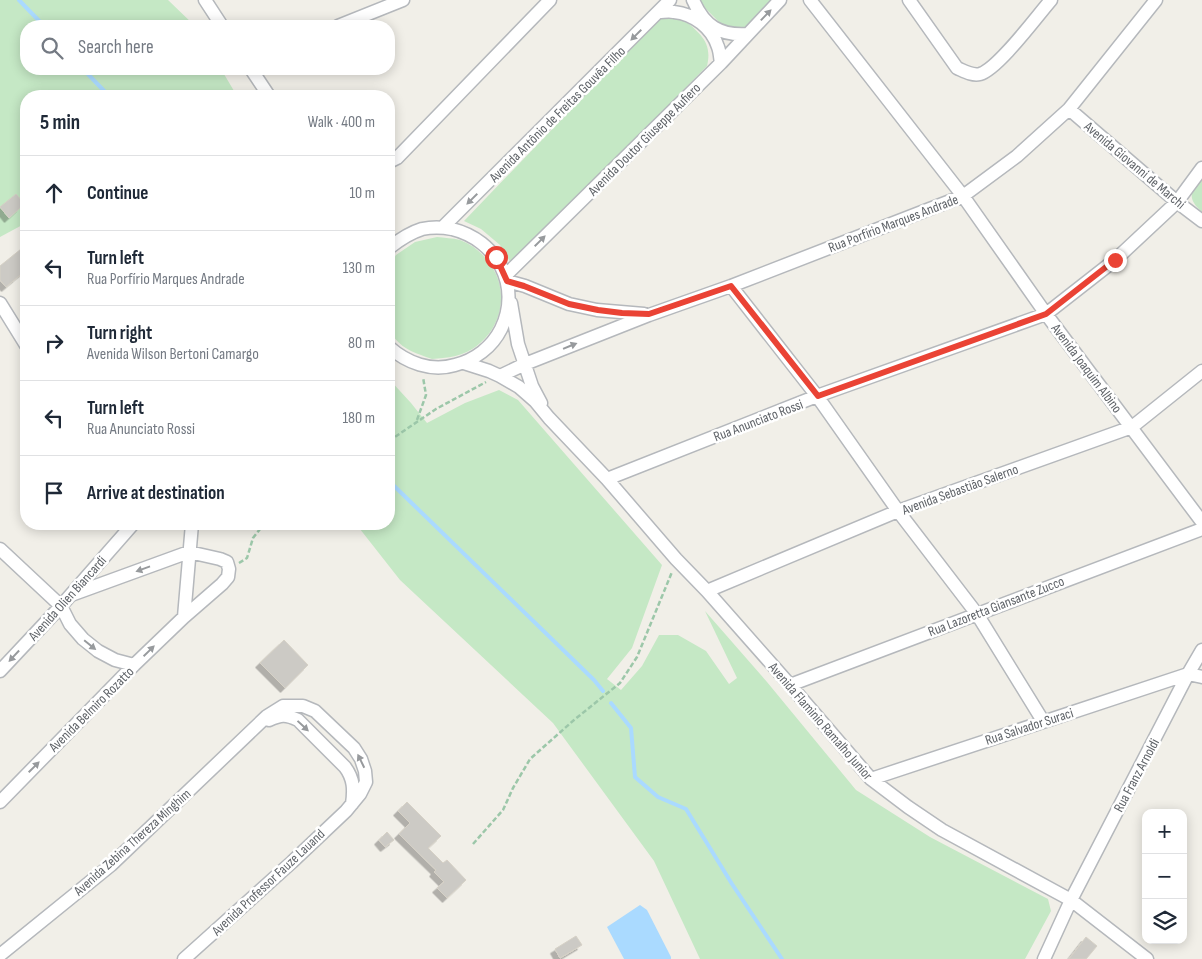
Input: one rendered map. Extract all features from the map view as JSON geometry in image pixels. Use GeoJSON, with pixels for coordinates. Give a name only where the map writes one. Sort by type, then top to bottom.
{"type":"FeatureCollection","features":[{"type":"Feature","properties":{"kind":"street"},"geometry":{"type":"LineString","coordinates":[[205,0],[218,20]]}},
{"type":"Feature","properties":{"kind":"street"},"geometry":{"type":"LineString","coordinates":[[353,20],[403,0]]}},
{"type":"Feature","properties":{"kind":"street"},"geometry":{"type":"LineString","coordinates":[[395,159],[550,0]]}},
{"type":"Feature","properties":{"kind":"street","name":"Avenida Antônio de Freitas Gouvêa Filho"},"geometry":{"type":"LineString","coordinates":[[443,227],[670,0]]}},
{"type":"Feature","properties":{"kind":"street"},"geometry":{"type":"LineString","coordinates":[[693,0],[704,20],[713,27],[724,32],[748,34]]}},
{"type":"Feature","properties":{"kind":"street","name":"Avenida Doutor Giuseppe Aufiero"},"geometry":{"type":"LineString","coordinates":[[507,283],[780,0]]}},
{"type":"Feature","properties":{"kind":"street","name":"Avenida Joaquim Albino"},"geometry":{"type":"LineString","coordinates":[[810,0],[963,196],[1046,314],[1202,522]]}},
{"type":"Feature","properties":{"kind":"street"},"geometry":{"type":"LineString","coordinates":[[909,0],[957,68],[969,73],[980,74],[995,65],[1051,0]]}},
{"type":"Feature","properties":{"kind":"street","name":"Rua Porfírio Marques Andrade"},"geometry":{"type":"LineString","coordinates":[[500,376],[649,314],[731,286],[963,196],[1016,156],[1069,109],[1156,0]]}},
{"type":"Feature","properties":{"kind":"street"},"geometry":{"type":"LineString","coordinates":[[659,12],[674,12],[702,23],[712,34],[718,48],[721,63]]}},
{"type":"Feature","properties":{"kind":"street"},"geometry":{"type":"LineString","coordinates":[[254,75],[265,90]]}},
{"type":"Feature","properties":{"kind":"street","name":"Avenida Giovanni de Marchi"},"geometry":{"type":"LineString","coordinates":[[1069,109],[1177,202],[1202,221]]}},
{"type":"Feature","properties":{"kind":"street","name":"Rua Anunciato Rossi"},"geometry":{"type":"LineString","coordinates":[[607,479],[818,396],[1046,314],[1115,260],[1177,202],[1202,168]]}},
{"type":"Feature","properties":{"kind":"street"},"geometry":{"type":"LineString","coordinates":[[395,243],[403,236],[422,229],[443,227]]}},
{"type":"Feature","properties":{"kind":"street","name":"Avenida Flaminio Ramalho Junior"},"geometry":{"type":"LineString","coordinates":[[443,227],[464,232],[482,242],[496,257],[507,283],[518,344],[532,386],[549,418]]}},
{"type":"Feature","properties":{"kind":"street"},"geometry":{"type":"LineString","coordinates":[[395,352],[418,364],[433,367],[449,367],[464,363],[477,356],[498,336],[504,322],[508,308],[507,283]]}},
{"type":"Feature","properties":{"kind":"street","name":"Rua Porfírio Marques Andrade"},"geometry":{"type":"LineString","coordinates":[[507,283],[524,286],[569,304],[606,311],[649,314]]}},
{"type":"Feature","properties":{"kind":"street"},"geometry":{"type":"LineString","coordinates":[[731,286],[818,396],[898,511],[977,614],[1043,721]]}},
{"type":"Feature","properties":{"kind":"street"},"geometry":{"type":"LineString","coordinates":[[0,303],[20,335]]}},
{"type":"Feature","properties":{"kind":"street","name":"Avenida Flaminio Ramalho Junior"},"geometry":{"type":"LineString","coordinates":[[464,363],[500,376],[519,387],[530,397],[607,479],[871,778],[908,807],[942,830],[1071,900],[1148,959]]}},
{"type":"Feature","properties":{"kind":"street","name":"Avenida Sebastião Salerno"},"geometry":{"type":"LineString","coordinates":[[707,592],[898,511],[1132,427],[1202,372]]}},
{"type":"Feature","properties":{"kind":"street","name":"Rua Lazoretta Giansante Zucco"},"geometry":{"type":"LineString","coordinates":[[790,685],[1202,529]]}},
{"type":"Feature","properties":{"kind":"street","name":"Avenida Olien Biancardi"},"geometry":{"type":"LineString","coordinates":[[0,672],[128,530]]}},
{"type":"Feature","properties":{"kind":"street"},"geometry":{"type":"LineString","coordinates":[[184,617],[190,530]]}},
{"type":"Feature","properties":{"kind":"street"},"geometry":{"type":"LineString","coordinates":[[0,549],[61,606],[70,624],[83,639],[98,651],[115,660],[134,665]]}},
{"type":"Feature","properties":{"kind":"street"},"geometry":{"type":"LineString","coordinates":[[71,595],[189,552]]}},
{"type":"Feature","properties":{"kind":"street","name":"Avenida Belmiro Rozatto"},"geometry":{"type":"LineString","coordinates":[[0,802],[134,665],[222,584],[228,576],[227,562],[189,552]]}},
{"type":"Feature","properties":{"kind":"street","name":"Rua Franz Arnoldi"},"geometry":{"type":"LineString","coordinates":[[1044,959],[1071,900],[1202,650]]}},
{"type":"Feature","properties":{"kind":"street"},"geometry":{"type":"LineString","coordinates":[[1188,674],[1202,677]]}},
{"type":"Feature","properties":{"kind":"street","name":"Rua Salvador Suraci"},"geometry":{"type":"LineString","coordinates":[[871,778],[1188,674]]}},
{"type":"Feature","properties":{"kind":"street","name":"Avenida Zebina Thereza Minghim"},"geometry":{"type":"LineString","coordinates":[[0,955],[111,865],[259,724],[283,706],[303,706],[315,711],[354,748],[362,759],[366,782],[352,804]]}},
{"type":"Feature","properties":{"kind":"street"},"geometry":{"type":"LineString","coordinates":[[259,724],[280,715],[290,716],[298,720],[350,774],[354,787],[352,804]]}},
{"type":"Feature","properties":{"kind":"street","name":"Avenida Professor Fauze Lauand"},"geometry":{"type":"LineString","coordinates":[[184,959],[292,862],[352,804]]}},
{"type":"Feature","properties":{"kind":"path"},"geometry":{"type":"LineString","coordinates":[[417,422],[426,395],[424,379],[418,364]]}},
{"type":"Feature","properties":{"kind":"path"},"geometry":{"type":"LineString","coordinates":[[395,437],[436,409],[479,385],[500,376]]}},
{"type":"Feature","properties":{"kind":"path"},"geometry":{"type":"LineString","coordinates":[[247,558],[254,538],[260,530]]}},
{"type":"Feature","properties":{"kind":"path"},"geometry":{"type":"LineString","coordinates":[[473,844],[502,810],[530,759],[620,683],[637,657],[669,581],[676,559]]}},
{"type":"Feature","properties":{"kind":"green space"},"geometry":{"type":"Polygon","coordinates":[[[0,0],[168,0],[189,20],[20,20],[20,75],[225,75],[233,90],[20,90],[20,226],[0,237],[0,0]]]}},
{"type":"Feature","properties":{"kind":"green space"},"geometry":{"type":"Polygon","coordinates":[[[699,0],[774,0],[748,27],[742,30],[724,27],[699,0]]]}},
{"type":"Feature","properties":{"kind":"green space"},"geometry":{"type":"Polygon","coordinates":[[[666,16],[683,18],[699,34],[708,50],[707,66],[512,265],[500,245],[481,229],[464,221],[658,19],[666,16]]]}},
{"type":"Feature","properties":{"kind":"green space"},"geometry":{"type":"Polygon","coordinates":[[[1202,175],[1202,212],[1193,202],[1192,194],[1195,185],[1202,175]]]}},
{"type":"Feature","properties":{"kind":"green space"},"geometry":{"type":"Polygon","coordinates":[[[437,237],[460,240],[475,248],[487,260],[496,275],[501,291],[500,307],[496,322],[487,336],[475,347],[461,354],[432,359],[407,349],[395,339],[395,256],[415,242],[437,237]]]}},
{"type":"Feature","properties":{"kind":"green space"},"geometry":{"type":"Polygon","coordinates":[[[395,386],[427,423],[465,403],[499,390],[518,400],[662,565],[632,648],[607,679],[621,690],[642,666],[659,635],[678,635],[706,651],[729,684],[737,678],[705,611],[767,682],[856,790],[930,837],[1048,899],[1051,911],[1025,959],[700,959],[654,861],[553,723],[400,580],[361,530],[395,530],[395,386]]]}},
{"type":"Feature","properties":{"kind":"water"},"geometry":{"type":"Polygon","coordinates":[[[640,905],[647,910],[671,959],[624,959],[607,927],[640,905]]]}},
{"type":"Feature","properties":{"kind":"building"},"geometry":{"type":"Polygon","coordinates":[[[16,194],[20,199],[20,208],[9,218],[0,207],[16,194]]]}},
{"type":"Feature","properties":{"kind":"building"},"geometry":{"type":"Polygon","coordinates":[[[20,250],[20,275],[6,287],[0,280],[0,266],[20,250]]]}},
{"type":"Feature","properties":{"kind":"building"},"geometry":{"type":"Polygon","coordinates":[[[284,640],[308,665],[285,688],[260,663],[284,640]]]}},
{"type":"Feature","properties":{"kind":"building"},"geometry":{"type":"Polygon","coordinates":[[[407,802],[441,836],[428,848],[443,863],[447,860],[466,880],[447,898],[437,888],[444,882],[434,872],[436,870],[399,834],[410,823],[398,811],[407,802]]]}},
{"type":"Feature","properties":{"kind":"building"},"geometry":{"type":"Polygon","coordinates":[[[387,832],[394,840],[385,847],[379,840],[387,832]]]}},
{"type":"Feature","properties":{"kind":"building"},"geometry":{"type":"Polygon","coordinates":[[[576,936],[582,945],[560,958],[555,949],[576,936]]]}},
{"type":"Feature","properties":{"kind":"building"},"geometry":{"type":"Polygon","coordinates":[[[1086,937],[1097,946],[1086,959],[1069,959],[1086,937]]]}},
{"type":"Feature","properties":{"kind":"waterway"},"geometry":{"type":"LineString","coordinates":[[19,0],[38,20]]}},
{"type":"Feature","properties":{"kind":"waterway"},"geometry":{"type":"LineString","coordinates":[[89,75],[103,90]]}},
{"type":"Feature","properties":{"kind":"waterway"},"geometry":{"type":"LineString","coordinates":[[395,487],[594,680],[603,691]]}},
{"type":"Feature","properties":{"kind":"waterway"},"geometry":{"type":"LineString","coordinates":[[611,703],[631,728],[635,777],[658,797],[686,809],[732,884],[782,959]]}},
{"type":"Feature","properties":{"kind":"route"},"geometry":{"type":"LineString","coordinates":[[496,257],[507,281],[569,304],[622,313],[649,314],[731,286],[818,396],[1046,314],[1115,260]]}}]}
